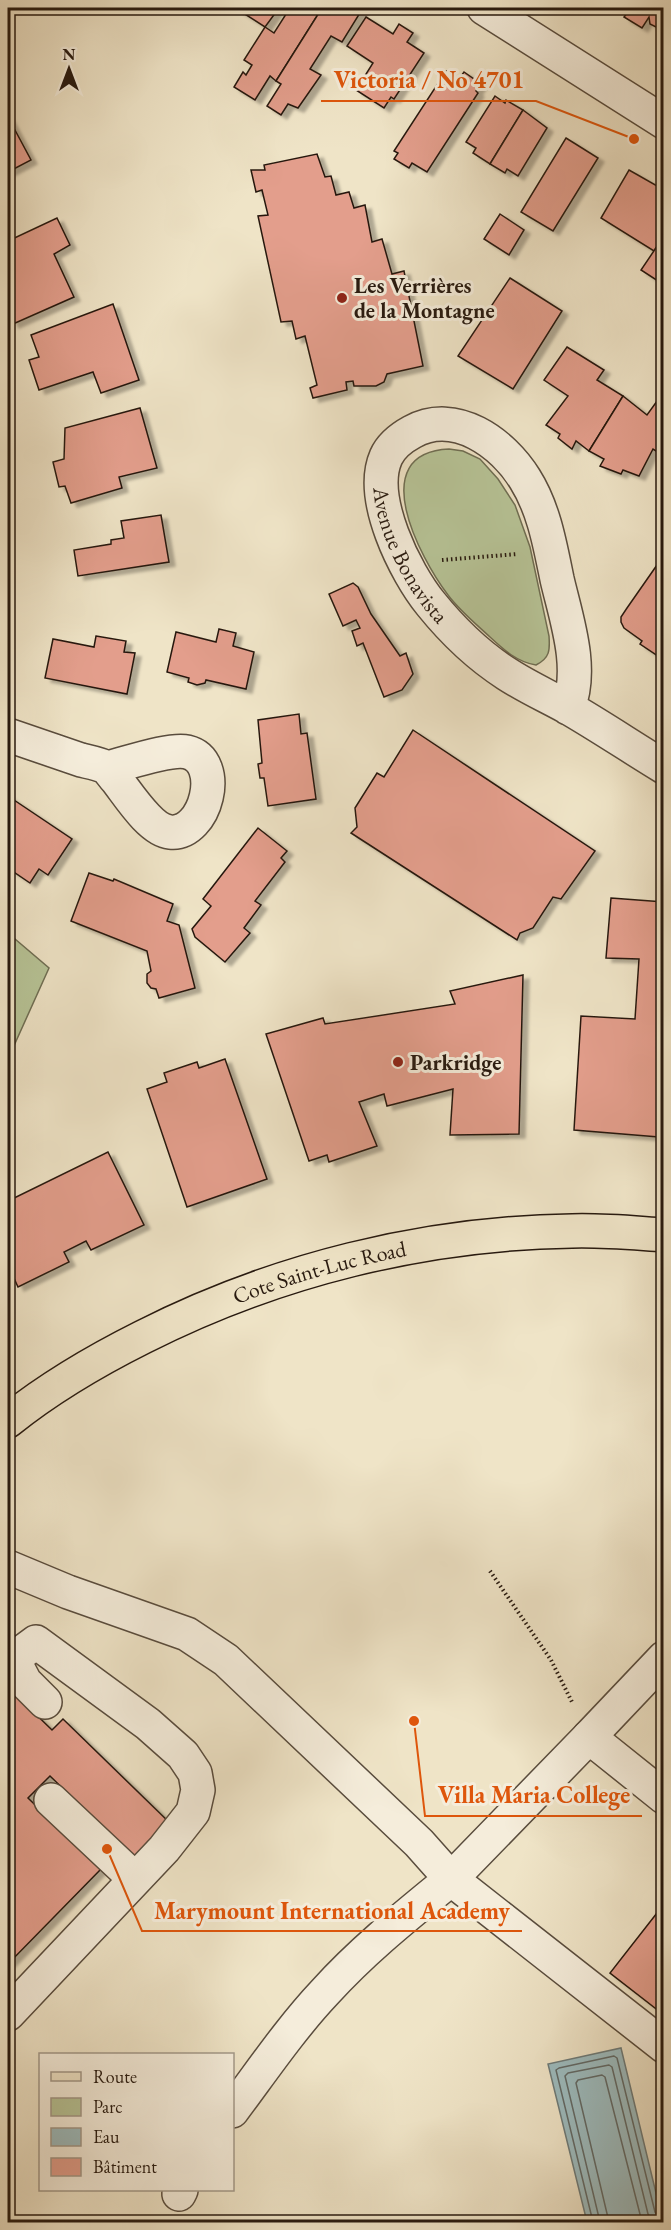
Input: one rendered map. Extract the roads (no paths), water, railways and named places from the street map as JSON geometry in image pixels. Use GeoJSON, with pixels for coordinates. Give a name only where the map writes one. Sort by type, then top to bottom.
{"type":"FeatureCollection","features":[{"type":"Feature","properties":{"kind":"main road","name":"Cote Saint-Luc Road"},"geometry":{"type":"LineString","coordinates":[[8,1421],[70,1378],[160,1328],[239,1294],[328,1266],[434,1243],[503,1234],[573,1231],[663,1235]]}},
{"type":"Feature","properties":{"kind":"street"},"geometry":{"type":"LineString","coordinates":[[484,8],[663,122]]}},
{"type":"Feature","properties":{"kind":"street","name":"Avenue Bonavista"},"geometry":{"type":"LineString","coordinates":[[568,708],[574,679],[571,646],[543,518],[526,481],[502,450],[473,432],[460,427],[437,424],[415,430],[397,441],[386,457],[381,483],[389,523],[412,575],[430,603],[484,658],[663,767]]}},
{"type":"Feature","properties":{"kind":"street"},"geometry":{"type":"LineString","coordinates":[[8,735],[107,768]]}},
{"type":"Feature","properties":{"kind":"street"},"geometry":{"type":"LineString","coordinates":[[8,1567],[68,1592],[187,1634],[226,1660],[419,1843],[451,1879],[663,2046]]}},
{"type":"Feature","properties":{"kind":"street"},"geometry":{"type":"LineString","coordinates":[[8,2014],[164,1849],[193,1812],[198,1790],[195,1773],[190,1765],[148,1724],[36,1642],[10,1656],[25,1682],[45,1702]]}},
{"type":"Feature","properties":{"kind":"street"},"geometry":{"type":"LineString","coordinates":[[234,2108],[323,1993],[391,1928],[451,1879],[663,1658]]}},
{"type":"Feature","properties":{"kind":"street"},"geometry":{"type":"LineString","coordinates":[[589,1737],[663,1797]]}},
{"type":"Feature","properties":{"kind":"street"},"geometry":{"type":"LineString","coordinates":[[51,1800],[135,1879]]}},
{"type":"Feature","properties":{"kind":"water"},"geometry":{"type":"Polygon","coordinates":[[[621,2048],[663,2222],[587,2222],[548,2064],[621,2048]]]}},
{"type":"Feature","properties":{"kind":"place","name":"Victoria / No 4701"},"geometry":{"type":"Point","coordinates":[634,139]}},
{"type":"Feature","properties":{"kind":"place","name":"Les Verrières de la Montagne"},"geometry":{"type":"Point","coordinates":[342,298]}},
{"type":"Feature","properties":{"kind":"place","name":"Parkridge"},"geometry":{"type":"Point","coordinates":[398,1062]}},
{"type":"Feature","properties":{"kind":"place","name":"Villa Maria College"},"geometry":{"type":"Point","coordinates":[414,1721]}},
{"type":"Feature","properties":{"kind":"place","name":"Marymount International Academy"},"geometry":{"type":"Point","coordinates":[107,1849]}}]}
